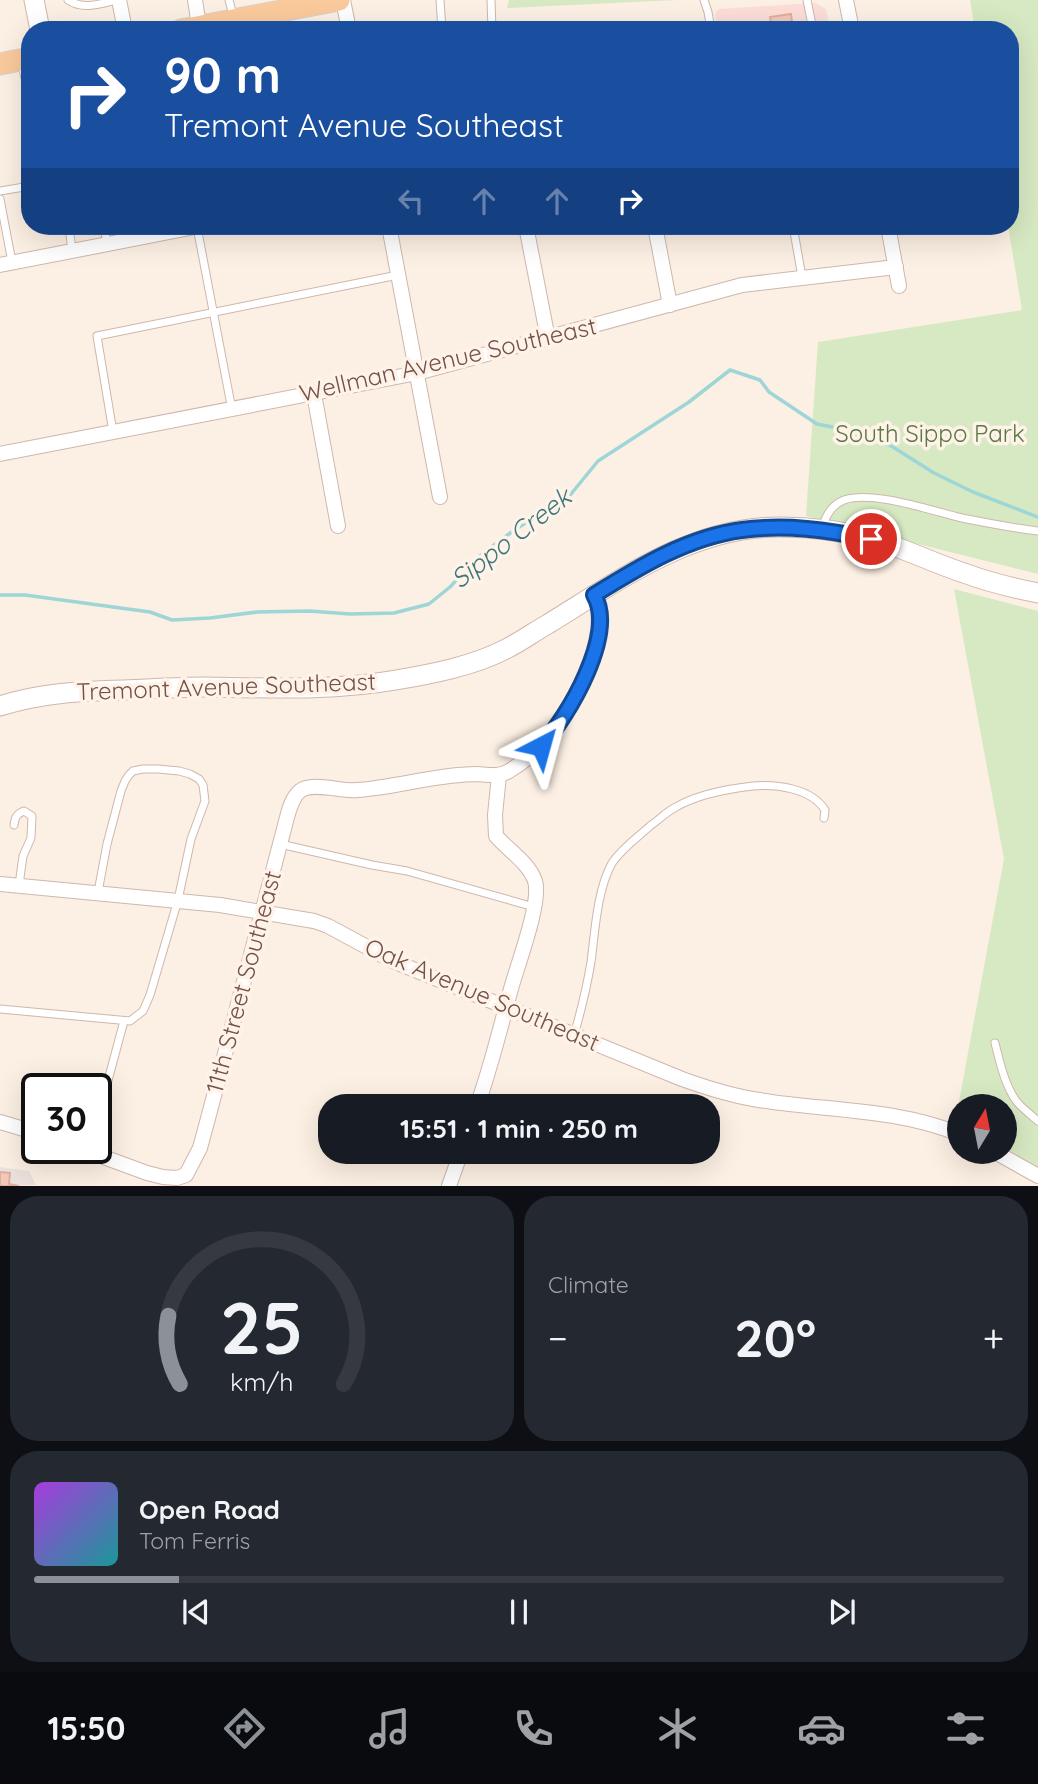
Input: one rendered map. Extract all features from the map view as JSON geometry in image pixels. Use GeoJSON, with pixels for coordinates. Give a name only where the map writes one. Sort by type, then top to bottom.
{"type":"FeatureCollection","features":[{"type":"Feature","properties":{"kind":"main road"},"geometry":{"type":"LineString","coordinates":[[212,21],[232,10],[341,0]]}},
{"type":"Feature","properties":{"kind":"street"},"geometry":{"type":"LineString","coordinates":[[34,0],[38,21]]}},
{"type":"Feature","properties":{"kind":"street"},"geometry":{"type":"LineString","coordinates":[[118,0],[123,21]]}},
{"type":"Feature","properties":{"kind":"street"},"geometry":{"type":"LineString","coordinates":[[195,0],[198,21]]}},
{"type":"Feature","properties":{"kind":"street"},"geometry":{"type":"LineString","coordinates":[[341,0],[347,21]]}},
{"type":"Feature","properties":{"kind":"street"},"geometry":{"type":"LineString","coordinates":[[846,0],[850,21]]}},
{"type":"Feature","properties":{"kind":"street"},"geometry":{"type":"LineString","coordinates":[[6,263],[107,245],[146,235]]}},
{"type":"Feature","properties":{"kind":"street"},"geometry":{"type":"LineString","coordinates":[[391,235],[440,497]]}},
{"type":"Feature","properties":{"kind":"street"},"geometry":{"type":"LineString","coordinates":[[528,235],[548,339]]}},
{"type":"Feature","properties":{"kind":"street"},"geometry":{"type":"LineString","coordinates":[[657,235],[670,305]]}},
{"type":"Feature","properties":{"kind":"street"},"geometry":{"type":"LineString","coordinates":[[890,235],[899,286]]}},
{"type":"Feature","properties":{"kind":"street","name":"Wellman Avenue Southeast"},"geometry":{"type":"LineString","coordinates":[[0,454],[417,373],[742,285],[896,267]]}},
{"type":"Feature","properties":{"kind":"street"},"geometry":{"type":"LineString","coordinates":[[314,394],[338,526]]}},
{"type":"Feature","properties":{"kind":"street","name":"Tremont Avenue Southeast"},"geometry":{"type":"LineString","coordinates":[[0,706],[32,697],[78,692],[204,687],[282,689],[348,685],[430,673],[493,655],[663,555],[698,541],[740,530],[771,527],[822,530],[871,539],[964,573],[1038,593]]}},
{"type":"Feature","properties":{"kind":"street"},"geometry":{"type":"LineString","coordinates":[[481,1094],[535,907],[537,890],[528,869],[496,836],[499,775],[509,771],[541,746],[572,703],[594,653],[599,633],[600,612],[594,595]]}},
{"type":"Feature","properties":{"kind":"street","name":"11th Street Southeast"},"geometry":{"type":"LineString","coordinates":[[112,1159],[146,1173],[177,1178],[186,1175],[200,1148],[290,807],[301,790],[316,786],[356,790],[462,774],[499,775]]}},
{"type":"Feature","properties":{"kind":"street","name":"Oak Avenue Southeast"},"geometry":{"type":"LineString","coordinates":[[0,884],[178,900],[264,911],[314,921],[393,961],[682,1079],[730,1094],[784,1104],[898,1116],[947,1130]]}},
{"type":"Feature","properties":{"kind":"street"},"geometry":{"type":"LineString","coordinates":[[0,1122],[21,1128]]}},
{"type":"Feature","properties":{"kind":"street"},"geometry":{"type":"LineString","coordinates":[[449,1185],[457,1164]]}},
{"type":"Feature","properties":{"kind":"street"},"geometry":{"type":"LineString","coordinates":[[1016,1164],[1038,1176]]}},
{"type":"Feature","properties":{"kind":"lane"},"geometry":{"type":"LineString","coordinates":[[68,0],[76,6],[118,0]]}},
{"type":"Feature","properties":{"kind":"lane"},"geometry":{"type":"LineString","coordinates":[[440,0],[441,21]]}},
{"type":"Feature","properties":{"kind":"lane"},"geometry":{"type":"LineString","coordinates":[[491,0],[492,21]]}},
{"type":"Feature","properties":{"kind":"lane"},"geometry":{"type":"LineString","coordinates":[[704,0],[710,21]]}},
{"type":"Feature","properties":{"kind":"lane"},"geometry":{"type":"LineString","coordinates":[[807,0],[811,21]]}},
{"type":"Feature","properties":{"kind":"lane"},"geometry":{"type":"LineString","coordinates":[[0,191],[21,188]]}},
{"type":"Feature","properties":{"kind":"lane"},"geometry":{"type":"LineString","coordinates":[[0,199],[6,263]]}},
{"type":"Feature","properties":{"kind":"lane"},"geometry":{"type":"LineString","coordinates":[[70,235],[72,251]]}},
{"type":"Feature","properties":{"kind":"lane"},"geometry":{"type":"LineString","coordinates":[[105,235],[107,245]]}},
{"type":"Feature","properties":{"kind":"lane"},"geometry":{"type":"LineString","coordinates":[[200,235],[232,410]]}},
{"type":"Feature","properties":{"kind":"lane"},"geometry":{"type":"LineString","coordinates":[[795,235],[802,277]]}},
{"type":"Feature","properties":{"kind":"lane"},"geometry":{"type":"LineString","coordinates":[[113,433],[97,336],[398,275]]}},
{"type":"Feature","properties":{"kind":"lane"},"geometry":{"type":"LineString","coordinates":[[822,530],[825,517],[834,506],[845,500],[863,498],[891,501],[1038,531]]}},
{"type":"Feature","properties":{"kind":"lane"},"geometry":{"type":"LineString","coordinates":[[0,1009],[124,1021],[130,1021],[143,1012],[178,900],[191,839],[202,810],[205,793],[199,779],[190,774],[143,769],[134,771],[124,781],[107,844],[98,892]]}},
{"type":"Feature","properties":{"kind":"lane"},"geometry":{"type":"LineString","coordinates":[[574,1035],[585,995],[607,874],[629,843],[683,803],[744,787],[764,785],[794,789],[820,803],[825,810],[824,818]]}},
{"type":"Feature","properties":{"kind":"lane"},"geometry":{"type":"LineString","coordinates":[[13,825],[18,813],[24,811],[32,816],[31,838],[23,856],[19,885]]}},
{"type":"Feature","properties":{"kind":"lane"},"geometry":{"type":"LineString","coordinates":[[280,844],[407,871],[535,907]]}},
{"type":"Feature","properties":{"kind":"lane"},"geometry":{"type":"LineString","coordinates":[[110,1073],[124,1021]]}},
{"type":"Feature","properties":{"kind":"lane"},"geometry":{"type":"LineString","coordinates":[[995,1043],[1011,1092],[1023,1108],[1038,1121]]}},
{"type":"Feature","properties":{"kind":"shaded area"},"geometry":{"type":"Polygon","coordinates":[[[815,3],[826,9],[828,21],[716,21],[715,14],[719,9],[815,3]]]}},
{"type":"Feature","properties":{"kind":"shaded area"},"geometry":{"type":"Polygon","coordinates":[[[0,1167],[29,1171],[36,1185],[0,1186],[0,1167]]]}},
{"type":"Feature","properties":{"kind":"green space"},"geometry":{"type":"Polygon","coordinates":[[[509,0],[677,0],[507,8],[509,0]]]}},
{"type":"Feature","properties":{"kind":"green space","name":"South Sippo Park"},"geometry":{"type":"Polygon","coordinates":[[[970,0],[1038,0],[1038,574],[806,516],[818,342],[1022,310],[1010,235],[1019,235],[1019,21],[974,21],[970,0]]]}},
{"type":"Feature","properties":{"kind":"green space"},"geometry":{"type":"Polygon","coordinates":[[[954,589],[1038,611],[1038,1168],[1017,1156],[1017,1094],[960,1094],[1004,859],[954,589]]]}},
{"type":"Feature","properties":{"kind":"building"},"geometry":{"type":"Polygon","coordinates":[[[791,14],[792,21],[771,21],[770,17],[791,14]]]}},
{"type":"Feature","properties":{"kind":"building"},"geometry":{"type":"Polygon","coordinates":[[[0,1172],[10,1173],[9,1184],[19,1186],[0,1186],[0,1172]]]}},
{"type":"Feature","properties":{"kind":"waterway","name":"Sippo Creek"},"geometry":{"type":"LineString","coordinates":[[0,595],[25,595],[150,612],[172,620],[257,612],[394,613],[429,604],[450,587],[477,558],[513,531],[550,507],[562,505],[598,461],[689,402],[730,370],[760,380],[769,392],[817,424],[863,433],[973,492],[1038,517]]}},
{"type":"Feature","properties":{"kind":"route"},"geometry":{"type":"LineString","coordinates":[[541,746],[572,703],[594,653],[600,612],[594,595],[663,555],[724,533],[780,527],[812,529],[871,539]]}}]}
